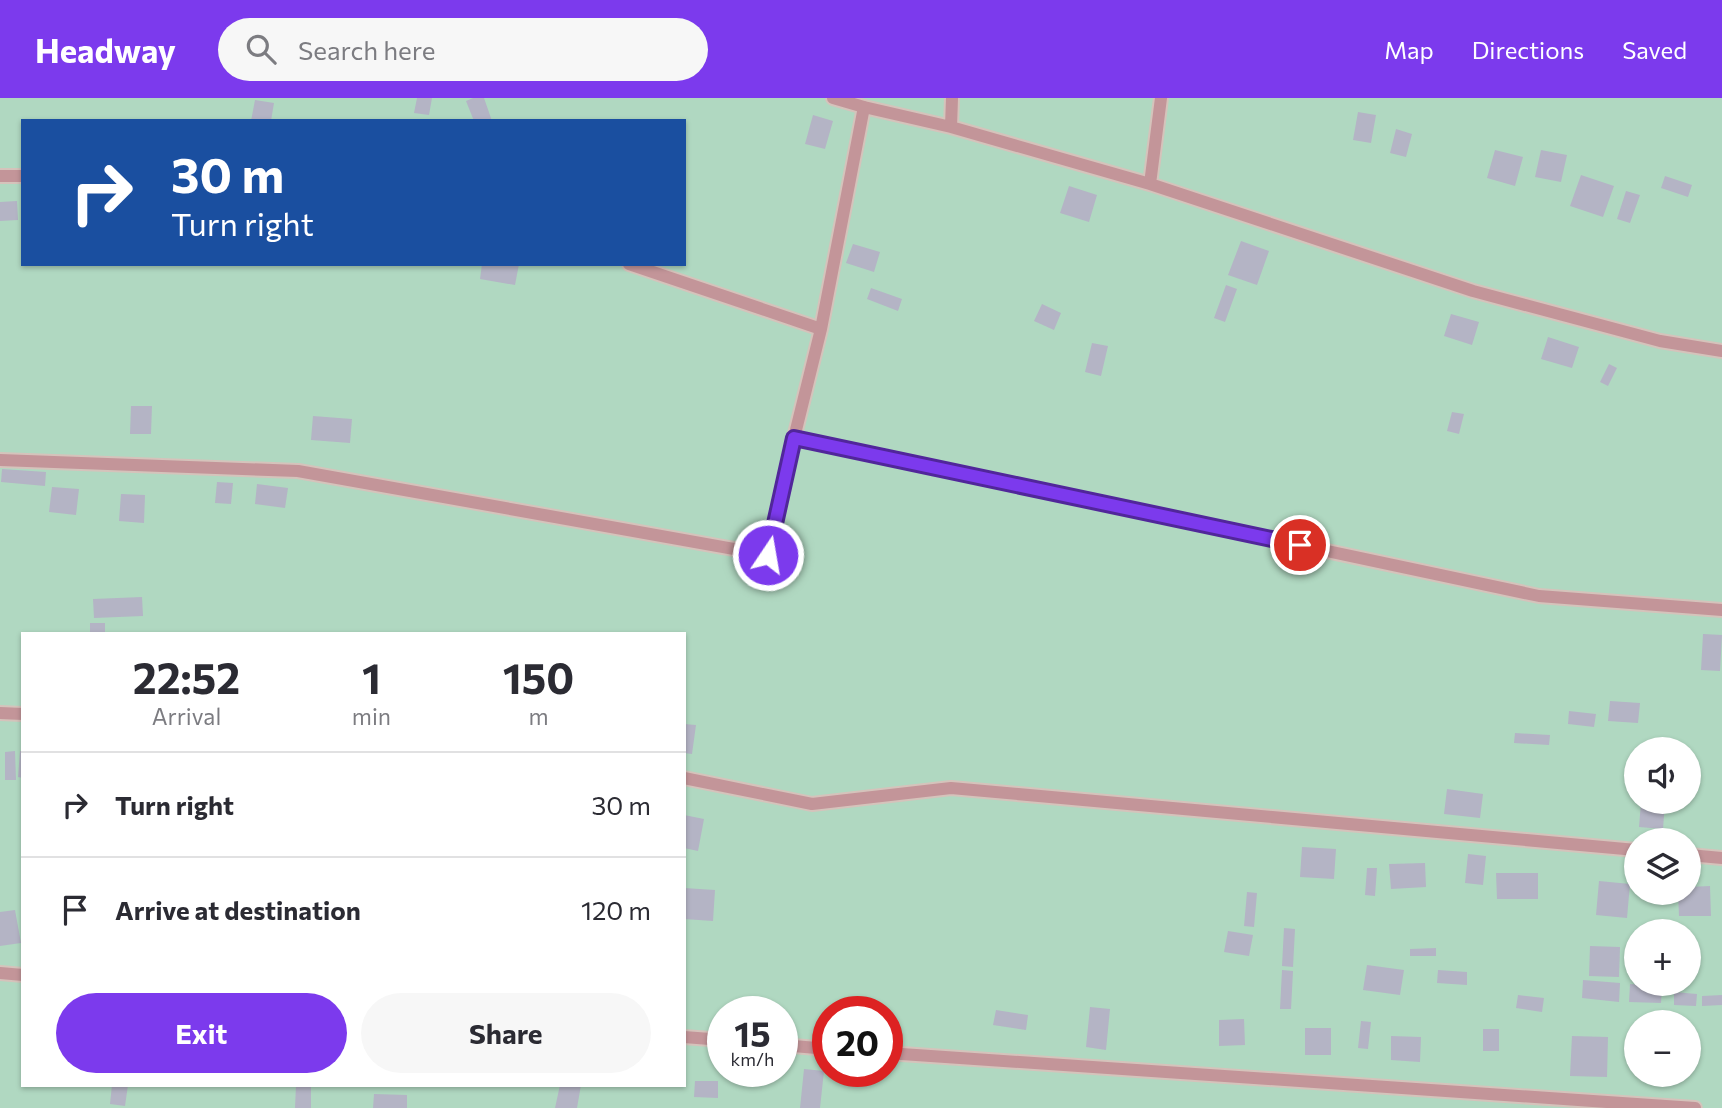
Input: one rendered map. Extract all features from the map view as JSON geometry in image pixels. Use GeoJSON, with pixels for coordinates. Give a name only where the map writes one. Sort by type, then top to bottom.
{"type":"FeatureCollection","features":[{"type":"Feature","properties":{"kind":"lane"},"geometry":{"type":"LineString","coordinates":[[833,98],[951,127],[1150,184],[1472,291],[1660,341],[1722,351]]}},
{"type":"Feature","properties":{"kind":"lane"},"geometry":{"type":"LineString","coordinates":[[951,127],[952,98]]}},
{"type":"Feature","properties":{"kind":"lane"},"geometry":{"type":"LineString","coordinates":[[1150,184],[1161,98]]}},
{"type":"Feature","properties":{"kind":"lane"},"geometry":{"type":"LineString","coordinates":[[0,460],[298,471],[768,555],[821,329],[864,107]]}},
{"type":"Feature","properties":{"kind":"lane"},"geometry":{"type":"LineString","coordinates":[[0,176],[21,176]]}},
{"type":"Feature","properties":{"kind":"lane"},"geometry":{"type":"LineString","coordinates":[[635,266],[821,329]]}},
{"type":"Feature","properties":{"kind":"lane"},"geometry":{"type":"LineString","coordinates":[[794,438],[1539,596],[1722,610]]}},
{"type":"Feature","properties":{"kind":"lane"},"geometry":{"type":"LineString","coordinates":[[0,713],[21,714]]}},
{"type":"Feature","properties":{"kind":"lane"},"geometry":{"type":"LineString","coordinates":[[686,778],[812,804],[951,788],[1624,849]]}},
{"type":"Feature","properties":{"kind":"lane"},"geometry":{"type":"LineString","coordinates":[[1701,856],[1722,858]]}},
{"type":"Feature","properties":{"kind":"lane"},"geometry":{"type":"LineString","coordinates":[[0,973],[21,975]]}},
{"type":"Feature","properties":{"kind":"lane"},"geometry":{"type":"LineString","coordinates":[[686,1037],[707,1039]]}},
{"type":"Feature","properties":{"kind":"lane"},"geometry":{"type":"LineString","coordinates":[[903,1054],[1695,1108]]}},
{"type":"Feature","properties":{"kind":"green space"},"geometry":{"type":"Polygon","coordinates":[[[0,98],[1722,98],[1722,1108],[0,1108],[0,98]]]}},
{"type":"Feature","properties":{"kind":"building"},"geometry":{"type":"Polygon","coordinates":[[[417,98],[432,98],[429,115],[414,113],[417,98]]]}},
{"type":"Feature","properties":{"kind":"building"},"geometry":{"type":"Polygon","coordinates":[[[484,98],[491,119],[473,119],[466,101],[484,98]]]}},
{"type":"Feature","properties":{"kind":"building"},"geometry":{"type":"Polygon","coordinates":[[[255,100],[274,103],[271,119],[251,119],[255,100]]]}},
{"type":"Feature","properties":{"kind":"building"},"geometry":{"type":"Polygon","coordinates":[[[1358,112],[1376,115],[1371,143],[1353,140],[1358,112]]]}},
{"type":"Feature","properties":{"kind":"building"},"geometry":{"type":"Polygon","coordinates":[[[813,115],[833,121],[825,149],[805,144],[813,115]]]}},
{"type":"Feature","properties":{"kind":"building"},"geometry":{"type":"Polygon","coordinates":[[[1396,129],[1412,134],[1406,157],[1390,153],[1396,129]]]}},
{"type":"Feature","properties":{"kind":"building"},"geometry":{"type":"Polygon","coordinates":[[[1495,150],[1523,157],[1515,186],[1487,178],[1495,150]]]}},
{"type":"Feature","properties":{"kind":"building"},"geometry":{"type":"Polygon","coordinates":[[[1541,150],[1567,155],[1561,182],[1535,177],[1541,150]]]}},
{"type":"Feature","properties":{"kind":"building"},"geometry":{"type":"Polygon","coordinates":[[[1581,175],[1614,186],[1603,217],[1570,206],[1581,175]]]}},
{"type":"Feature","properties":{"kind":"building"},"geometry":{"type":"Polygon","coordinates":[[[1665,176],[1692,185],[1688,197],[1661,188],[1665,176]]]}},
{"type":"Feature","properties":{"kind":"building"},"geometry":{"type":"Polygon","coordinates":[[[1069,186],[1097,195],[1089,222],[1060,213],[1069,186]]]}},
{"type":"Feature","properties":{"kind":"building"},"geometry":{"type":"Polygon","coordinates":[[[1626,191],[1640,195],[1630,223],[1617,219],[1626,191]]]}},
{"type":"Feature","properties":{"kind":"building"},"geometry":{"type":"Polygon","coordinates":[[[17,201],[18,220],[0,221],[0,202],[17,201]]]}},
{"type":"Feature","properties":{"kind":"building"},"geometry":{"type":"Polygon","coordinates":[[[1241,241],[1269,251],[1257,285],[1228,275],[1241,241]]]}},
{"type":"Feature","properties":{"kind":"building"},"geometry":{"type":"Polygon","coordinates":[[[853,244],[880,252],[874,272],[846,263],[853,244]]]}},
{"type":"Feature","properties":{"kind":"building"},"geometry":{"type":"Polygon","coordinates":[[[482,266],[519,266],[515,285],[480,279],[482,266]]]}},
{"type":"Feature","properties":{"kind":"building"},"geometry":{"type":"Polygon","coordinates":[[[1226,285],[1237,289],[1225,322],[1214,318],[1226,285]]]}},
{"type":"Feature","properties":{"kind":"building"},"geometry":{"type":"Polygon","coordinates":[[[871,288],[902,299],[898,311],[867,299],[871,288]]]}},
{"type":"Feature","properties":{"kind":"building"},"geometry":{"type":"Polygon","coordinates":[[[1042,304],[1061,313],[1054,330],[1034,321],[1042,304]]]}},
{"type":"Feature","properties":{"kind":"building"},"geometry":{"type":"Polygon","coordinates":[[[1451,314],[1479,322],[1472,345],[1444,336],[1451,314]]]}},
{"type":"Feature","properties":{"kind":"building"},"geometry":{"type":"Polygon","coordinates":[[[1548,337],[1579,347],[1572,368],[1541,359],[1548,337]]]}},
{"type":"Feature","properties":{"kind":"building"},"geometry":{"type":"Polygon","coordinates":[[[1092,343],[1108,346],[1101,376],[1085,372],[1092,343]]]}},
{"type":"Feature","properties":{"kind":"building"},"geometry":{"type":"Polygon","coordinates":[[[1609,364],[1617,368],[1608,386],[1600,382],[1609,364]]]}},
{"type":"Feature","properties":{"kind":"building"},"geometry":{"type":"Polygon","coordinates":[[[131,406],[152,406],[151,434],[130,434],[131,406]]]}},
{"type":"Feature","properties":{"kind":"building"},"geometry":{"type":"Polygon","coordinates":[[[1452,412],[1464,414],[1459,434],[1447,431],[1452,412]]]}},
{"type":"Feature","properties":{"kind":"building"},"geometry":{"type":"Polygon","coordinates":[[[313,416],[352,419],[350,443],[311,440],[313,416]]]}},
{"type":"Feature","properties":{"kind":"building"},"geometry":{"type":"Polygon","coordinates":[[[2,469],[46,472],[45,486],[1,482],[2,469]]]}},
{"type":"Feature","properties":{"kind":"building"},"geometry":{"type":"Polygon","coordinates":[[[217,482],[233,483],[231,504],[215,503],[217,482]]]}},
{"type":"Feature","properties":{"kind":"building"},"geometry":{"type":"Polygon","coordinates":[[[257,484],[288,488],[285,508],[255,504],[257,484]]]}},
{"type":"Feature","properties":{"kind":"building"},"geometry":{"type":"Polygon","coordinates":[[[52,487],[79,489],[76,515],[49,512],[52,487]]]}},
{"type":"Feature","properties":{"kind":"building"},"geometry":{"type":"Polygon","coordinates":[[[121,494],[145,495],[144,523],[119,521],[121,494]]]}},
{"type":"Feature","properties":{"kind":"building"},"geometry":{"type":"Polygon","coordinates":[[[142,597],[143,616],[94,618],[93,599],[142,597]]]}},
{"type":"Feature","properties":{"kind":"building"},"geometry":{"type":"Polygon","coordinates":[[[90,623],[105,623],[105,632],[90,632],[90,623]]]}},
{"type":"Feature","properties":{"kind":"building"},"geometry":{"type":"Polygon","coordinates":[[[1703,634],[1722,635],[1720,671],[1701,670],[1703,634]]]}},
{"type":"Feature","properties":{"kind":"building"},"geometry":{"type":"Polygon","coordinates":[[[1610,701],[1640,703],[1638,723],[1608,721],[1610,701]]]}},
{"type":"Feature","properties":{"kind":"building"},"geometry":{"type":"Polygon","coordinates":[[[1569,711],[1596,714],[1594,727],[1568,724],[1569,711]]]}},
{"type":"Feature","properties":{"kind":"building"},"geometry":{"type":"Polygon","coordinates":[[[686,724],[696,725],[692,754],[686,753],[686,724]]]}},
{"type":"Feature","properties":{"kind":"building"},"geometry":{"type":"Polygon","coordinates":[[[1515,733],[1550,735],[1549,745],[1514,743],[1515,733]]]}},
{"type":"Feature","properties":{"kind":"building"},"geometry":{"type":"Polygon","coordinates":[[[15,751],[16,780],[5,780],[5,752],[15,751]]]}},
{"type":"Feature","properties":{"kind":"building"},"geometry":{"type":"Polygon","coordinates":[[[20,751],[21,751],[21,778],[18,777],[20,751]]]}},
{"type":"Feature","properties":{"kind":"building"},"geometry":{"type":"Polygon","coordinates":[[[1447,789],[1483,794],[1480,818],[1444,814],[1447,789]]]}},
{"type":"Feature","properties":{"kind":"building"},"geometry":{"type":"Polygon","coordinates":[[[1640,814],[1664,814],[1663,828],[1639,827],[1640,814]]]}},
{"type":"Feature","properties":{"kind":"building"},"geometry":{"type":"Polygon","coordinates":[[[686,815],[704,819],[698,851],[686,848],[686,815]]]}},
{"type":"Feature","properties":{"kind":"building"},"geometry":{"type":"Polygon","coordinates":[[[1302,847],[1336,849],[1334,879],[1300,877],[1302,847]]]}},
{"type":"Feature","properties":{"kind":"building"},"geometry":{"type":"Polygon","coordinates":[[[1468,854],[1486,856],[1483,885],[1465,883],[1468,854]]]}},
{"type":"Feature","properties":{"kind":"building"},"geometry":{"type":"Polygon","coordinates":[[[1425,863],[1426,887],[1391,889],[1389,864],[1425,863]]]}},
{"type":"Feature","properties":{"kind":"building"},"geometry":{"type":"Polygon","coordinates":[[[1367,868],[1377,868],[1375,896],[1365,895],[1367,868]]]}},
{"type":"Feature","properties":{"kind":"building"},"geometry":{"type":"Polygon","coordinates":[[[1496,873],[1538,873],[1538,899],[1497,899],[1496,873]]]}},
{"type":"Feature","properties":{"kind":"building"},"geometry":{"type":"Polygon","coordinates":[[[1599,881],[1624,883],[1624,905],[1628,905],[1627,918],[1596,915],[1599,881]]]}},
{"type":"Feature","properties":{"kind":"building"},"geometry":{"type":"Polygon","coordinates":[[[1701,886],[1710,886],[1711,916],[1679,916],[1679,905],[1701,905],[1701,886]]]}},
{"type":"Feature","properties":{"kind":"building"},"geometry":{"type":"Polygon","coordinates":[[[686,888],[715,890],[713,921],[686,919],[686,888]]]}},
{"type":"Feature","properties":{"kind":"building"},"geometry":{"type":"Polygon","coordinates":[[[1247,892],[1257,893],[1254,927],[1244,926],[1247,892]]]}},
{"type":"Feature","properties":{"kind":"building"},"geometry":{"type":"Polygon","coordinates":[[[15,910],[21,943],[0,946],[0,912],[15,910]]]}},
{"type":"Feature","properties":{"kind":"building"},"geometry":{"type":"Polygon","coordinates":[[[1284,928],[1295,929],[1293,967],[1282,966],[1284,928]]]}},
{"type":"Feature","properties":{"kind":"building"},"geometry":{"type":"Polygon","coordinates":[[[1228,931],[1253,935],[1249,956],[1224,952],[1228,931]]]}},
{"type":"Feature","properties":{"kind":"building"},"geometry":{"type":"Polygon","coordinates":[[[1590,946],[1620,947],[1619,977],[1589,976],[1590,946]]]}},
{"type":"Feature","properties":{"kind":"building"},"geometry":{"type":"Polygon","coordinates":[[[1436,948],[1436,956],[1410,956],[1410,949],[1436,948]]]}},
{"type":"Feature","properties":{"kind":"building"},"geometry":{"type":"Polygon","coordinates":[[[1367,965],[1404,970],[1400,995],[1363,990],[1367,965]]]}},
{"type":"Feature","properties":{"kind":"building"},"geometry":{"type":"Polygon","coordinates":[[[1282,970],[1293,971],[1291,1009],[1280,1009],[1282,970]]]}},
{"type":"Feature","properties":{"kind":"building"},"geometry":{"type":"Polygon","coordinates":[[[1438,970],[1467,972],[1467,985],[1437,983],[1438,970]]]}},
{"type":"Feature","properties":{"kind":"building"},"geometry":{"type":"Polygon","coordinates":[[[1583,980],[1620,983],[1619,1002],[1582,998],[1583,980]]]}},
{"type":"Feature","properties":{"kind":"building"},"geometry":{"type":"Polygon","coordinates":[[[1518,995],[1544,998],[1542,1012],[1516,1008],[1518,995]]]}},
{"type":"Feature","properties":{"kind":"building"},"geometry":{"type":"Polygon","coordinates":[[[1722,995],[1722,1005],[1702,1006],[1702,996],[1722,995]]]}},
{"type":"Feature","properties":{"kind":"building"},"geometry":{"type":"Polygon","coordinates":[[[1629,996],[1661,996],[1661,1003],[1629,1002],[1629,996]]]}},
{"type":"Feature","properties":{"kind":"building"},"geometry":{"type":"Polygon","coordinates":[[[1674,996],[1697,996],[1696,1006],[1674,1005],[1674,996]]]}},
{"type":"Feature","properties":{"kind":"building"},"geometry":{"type":"Polygon","coordinates":[[[1090,1007],[1110,1009],[1106,1050],[1086,1047],[1090,1007]]]}},
{"type":"Feature","properties":{"kind":"building"},"geometry":{"type":"Polygon","coordinates":[[[996,1010],[1028,1015],[1026,1030],[993,1025],[996,1010]]]}},
{"type":"Feature","properties":{"kind":"building"},"geometry":{"type":"Polygon","coordinates":[[[1244,1019],[1245,1045],[1219,1046],[1219,1020],[1244,1019]]]}},
{"type":"Feature","properties":{"kind":"building"},"geometry":{"type":"Polygon","coordinates":[[[1361,1021],[1371,1022],[1368,1049],[1358,1048],[1361,1021]]]}},
{"type":"Feature","properties":{"kind":"building"},"geometry":{"type":"Polygon","coordinates":[[[1305,1028],[1331,1028],[1331,1055],[1305,1055],[1305,1028]]]}},
{"type":"Feature","properties":{"kind":"building"},"geometry":{"type":"Polygon","coordinates":[[[1483,1029],[1499,1029],[1499,1051],[1483,1051],[1483,1029]]]}},
{"type":"Feature","properties":{"kind":"building"},"geometry":{"type":"Polygon","coordinates":[[[1391,1036],[1421,1037],[1420,1062],[1391,1060],[1391,1036]]]}},
{"type":"Feature","properties":{"kind":"building"},"geometry":{"type":"Polygon","coordinates":[[[1572,1036],[1608,1037],[1607,1077],[1570,1076],[1572,1036]]]}},
{"type":"Feature","properties":{"kind":"building"},"geometry":{"type":"Polygon","coordinates":[[[804,1069],[812,1070],[812,1087],[822,1087],[820,1108],[800,1108],[804,1069]]]}},
{"type":"Feature","properties":{"kind":"building"},"geometry":{"type":"Polygon","coordinates":[[[695,1081],[707,1081],[707,1087],[718,1087],[718,1098],[694,1097],[695,1081]]]}},
{"type":"Feature","properties":{"kind":"building"},"geometry":{"type":"Polygon","coordinates":[[[112,1087],[128,1087],[125,1106],[110,1104],[112,1087]]]}},
{"type":"Feature","properties":{"kind":"building"},"geometry":{"type":"Polygon","coordinates":[[[296,1087],[311,1087],[311,1108],[295,1108],[296,1087]]]}},
{"type":"Feature","properties":{"kind":"building"},"geometry":{"type":"Polygon","coordinates":[[[560,1087],[581,1087],[577,1108],[555,1108],[560,1087]]]}},
{"type":"Feature","properties":{"kind":"building"},"geometry":{"type":"Polygon","coordinates":[[[374,1094],[407,1095],[407,1108],[373,1108],[374,1094]]]}},
{"type":"Feature","properties":{"kind":"route"},"geometry":{"type":"LineString","coordinates":[[768,555],[794,438],[1300,545]]}}]}
